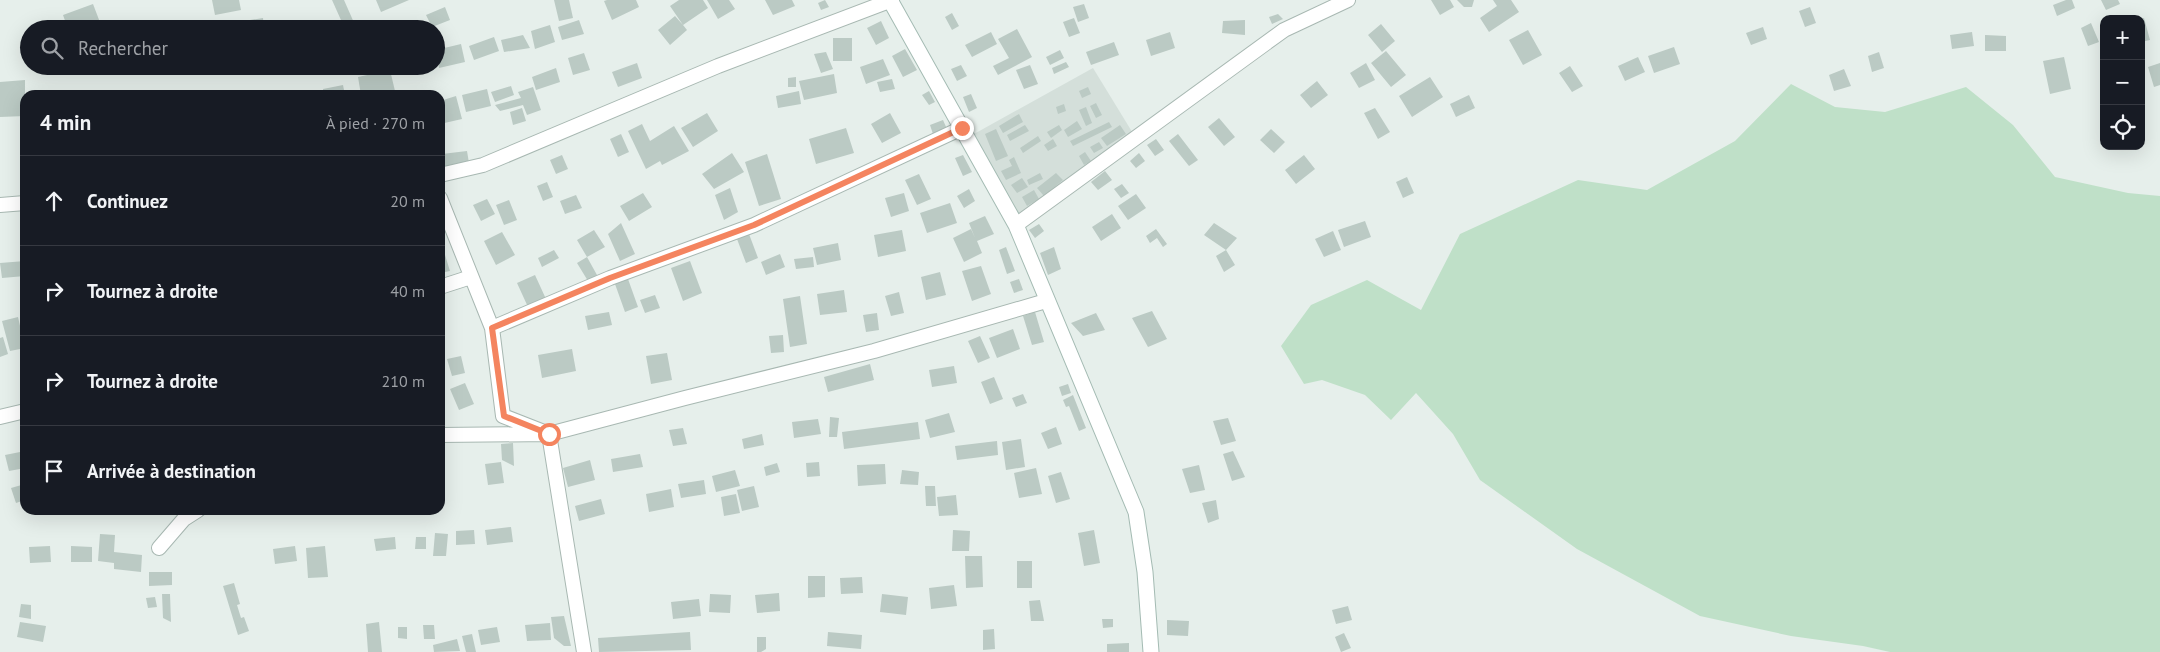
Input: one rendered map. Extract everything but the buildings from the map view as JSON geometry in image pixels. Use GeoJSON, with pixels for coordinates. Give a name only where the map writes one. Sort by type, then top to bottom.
{"type":"FeatureCollection","features":[{"type":"Feature","properties":{"kind":"street"},"geometry":{"type":"LineString","coordinates":[[445,174],[483,165],[718,66],[891,0],[1016,225],[1046,301],[1087,390],[1136,512],[1145,572],[1151,652]]}},
{"type":"Feature","properties":{"kind":"street"},"geometry":{"type":"LineString","coordinates":[[1016,225],[1284,30],[1348,0]]}},
{"type":"Feature","properties":{"kind":"street"},"geometry":{"type":"LineString","coordinates":[[492,328],[610,278],[754,225],[962,128]]}},
{"type":"Feature","properties":{"kind":"street"},"geometry":{"type":"LineString","coordinates":[[0,205],[20,203]]}},
{"type":"Feature","properties":{"kind":"street"},"geometry":{"type":"LineString","coordinates":[[445,211],[492,328],[504,416],[549,434]]}},
{"type":"Feature","properties":{"kind":"street"},"geometry":{"type":"LineString","coordinates":[[445,285],[471,277]]}},
{"type":"Feature","properties":{"kind":"street"},"geometry":{"type":"LineString","coordinates":[[445,435],[549,434],[874,351],[1046,301]]}},
{"type":"Feature","properties":{"kind":"street"},"geometry":{"type":"LineString","coordinates":[[0,417],[20,412]]}},
{"type":"Feature","properties":{"kind":"street"},"geometry":{"type":"LineString","coordinates":[[549,434],[584,652]]}},
{"type":"Feature","properties":{"kind":"street"},"geometry":{"type":"LineString","coordinates":[[159,548],[184,519],[190,515]]}},
{"type":"Feature","properties":{"kind":"shaded area"},"geometry":{"type":"Polygon","coordinates":[[[1093,68],[1134,135],[1019,217],[974,134],[1093,68]]]}},
{"type":"Feature","properties":{"kind":"green space"},"geometry":{"type":"Polygon","coordinates":[[[1791,84],[1835,107],[1885,112],[1966,87],[2013,125],[2055,177],[2128,193],[2160,196],[2160,652],[1890,652],[1863,646],[1791,636],[1700,616],[1577,549],[1480,480],[1453,434],[1416,393],[1391,420],[1365,395],[1322,380],[1304,384],[1281,346],[1311,305],[1367,280],[1421,310],[1460,234],[1578,180],[1647,190],[1735,141],[1791,84]]]}},
{"type":"Feature","properties":{"kind":"route"},"geometry":{"type":"LineString","coordinates":[[549,434],[504,416],[492,328],[610,278],[754,225],[962,128]]}}]}
